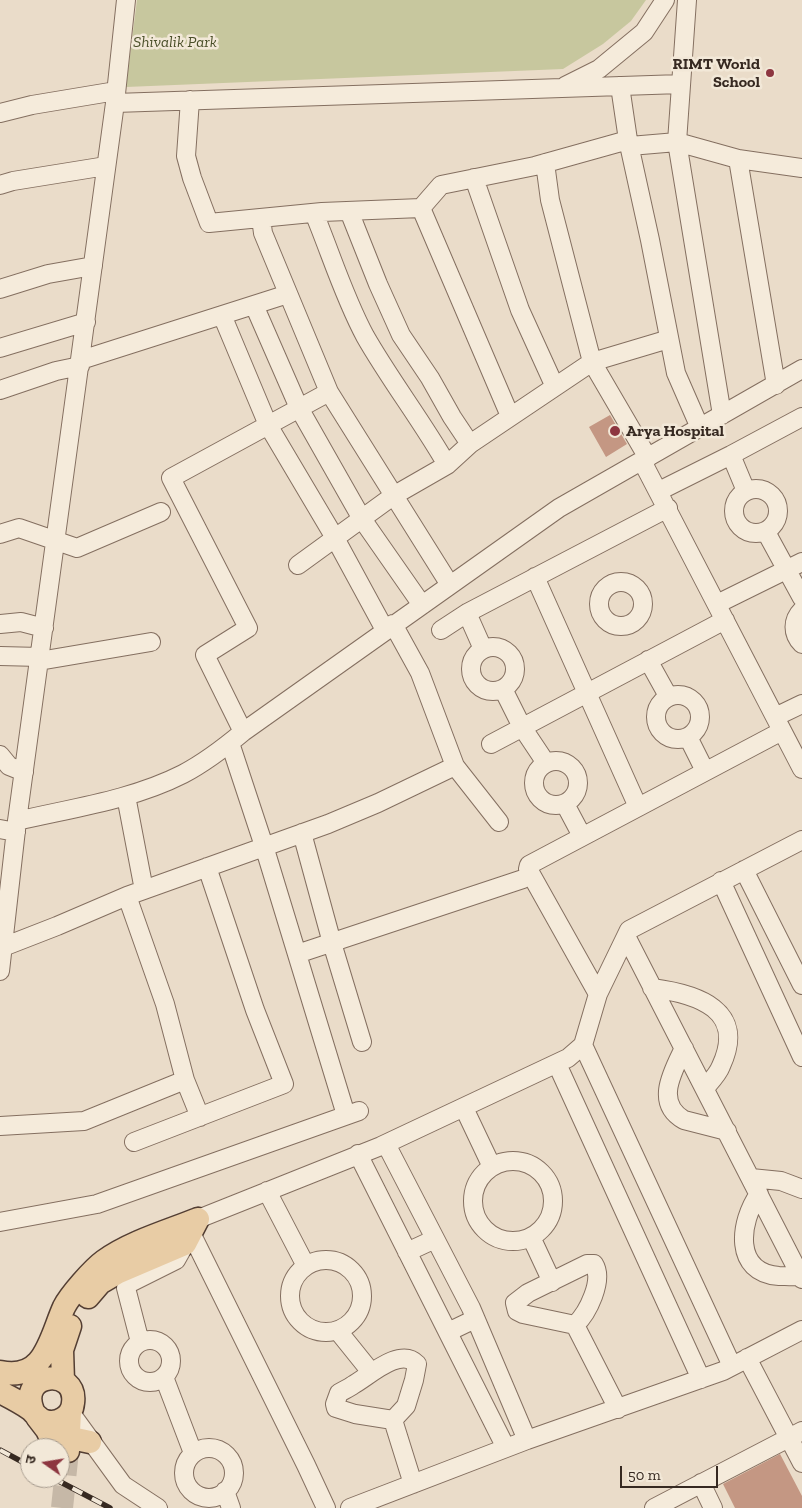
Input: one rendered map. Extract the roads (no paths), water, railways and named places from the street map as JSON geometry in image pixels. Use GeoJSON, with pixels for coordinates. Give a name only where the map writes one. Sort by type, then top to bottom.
{"type":"FeatureCollection","features":[{"type":"Feature","properties":{"kind":"main road"},"geometry":{"type":"LineString","coordinates":[[59,1438],[47,1430],[35,1414],[30,1397],[35,1376],[34,1368],[50,1344],[65,1306],[81,1283],[103,1262],[133,1246],[191,1232]]}},
{"type":"Feature","properties":{"kind":"main road"},"geometry":{"type":"LineString","coordinates":[[63,1381],[61,1368],[62,1350],[68,1328],[82,1304],[100,1283],[191,1232]]}},
{"type":"Feature","properties":{"kind":"main road"},"geometry":{"type":"LineString","coordinates":[[0,1372],[56,1378],[68,1385],[74,1398],[70,1412],[70,1438]]}},
{"type":"Feature","properties":{"kind":"main road"},"geometry":{"type":"LineString","coordinates":[[0,1392],[51,1422],[65,1417],[70,1412]]}},
{"type":"Feature","properties":{"kind":"street"},"geometry":{"type":"LineString","coordinates":[[0,971],[11,827],[24,772],[40,659],[116,97],[126,0]]}},
{"type":"Feature","properties":{"kind":"street"},"geometry":{"type":"LineString","coordinates":[[560,88],[600,69],[644,32],[665,0]]}},
{"type":"Feature","properties":{"kind":"street"},"geometry":{"type":"LineString","coordinates":[[687,0],[677,142],[722,415]]}},
{"type":"Feature","properties":{"kind":"street"},"geometry":{"type":"LineString","coordinates":[[0,113],[32,105],[116,97],[190,100],[681,84]]}},
{"type":"Feature","properties":{"kind":"street"},"geometry":{"type":"LineString","coordinates":[[620,86],[629,143],[676,373],[700,428]]}},
{"type":"Feature","properties":{"kind":"street"},"geometry":{"type":"LineString","coordinates":[[190,100],[186,156],[209,223],[314,213],[421,208],[441,185],[629,143],[677,142],[738,159],[802,168]]}},
{"type":"Feature","properties":{"kind":"street"},"geometry":{"type":"LineString","coordinates":[[738,159],[776,384]]}},
{"type":"Feature","properties":{"kind":"street"},"geometry":{"type":"LineString","coordinates":[[545,163],[550,200],[592,362],[645,459],[668,508],[802,769]]}},
{"type":"Feature","properties":{"kind":"street"},"geometry":{"type":"LineString","coordinates":[[0,185],[13,181],[106,166]]}},
{"type":"Feature","properties":{"kind":"street"},"geometry":{"type":"LineString","coordinates":[[474,178],[520,310],[555,388]]}},
{"type":"Feature","properties":{"kind":"street"},"geometry":{"type":"LineString","coordinates":[[421,208],[510,416]]}},
{"type":"Feature","properties":{"kind":"street"},"geometry":{"type":"LineString","coordinates":[[349,211],[401,335],[430,378],[470,444]]}},
{"type":"Feature","properties":{"kind":"street"},"geometry":{"type":"LineString","coordinates":[[314,213],[348,302],[366,337],[447,465]]}},
{"type":"Feature","properties":{"kind":"street"},"geometry":{"type":"LineString","coordinates":[[261,218],[263,234],[329,392],[450,585]]}},
{"type":"Feature","properties":{"kind":"street"},"geometry":{"type":"LineString","coordinates":[[0,289],[48,274],[93,266]]}},
{"type":"Feature","properties":{"kind":"street"},"geometry":{"type":"LineString","coordinates":[[0,390],[288,294]]}},
{"type":"Feature","properties":{"kind":"street"},"geometry":{"type":"LineString","coordinates":[[254,305],[298,408],[362,519],[422,605]]}},
{"type":"Feature","properties":{"kind":"street"},"geometry":{"type":"LineString","coordinates":[[222,315],[268,425],[389,627],[420,673],[455,766],[499,822]]}},
{"type":"Feature","properties":{"kind":"street"},"geometry":{"type":"LineString","coordinates":[[0,348],[86,322]]}},
{"type":"Feature","properties":{"kind":"street"},"geometry":{"type":"LineString","coordinates":[[298,565],[393,496],[447,465],[470,444],[592,362],[669,339]]}},
{"type":"Feature","properties":{"kind":"street"},"geometry":{"type":"LineString","coordinates":[[11,827],[126,796],[183,774],[559,508],[802,369]]}},
{"type":"Feature","properties":{"kind":"street"},"geometry":{"type":"LineString","coordinates":[[0,1222],[97,1204],[352,1113],[297,954],[264,846],[236,738],[205,655],[248,628],[172,478],[329,392]]}},
{"type":"Feature","properties":{"kind":"street"},"geometry":{"type":"LineString","coordinates":[[659,490],[731,455],[802,417]]}},
{"type":"Feature","properties":{"kind":"street"},"geometry":{"type":"LineString","coordinates":[[731,455],[746,491]]}},
{"type":"Feature","properties":{"kind":"street"},"geometry":{"type":"LineString","coordinates":[[762,489],[775,498],[779,513],[777,521],[766,532],[759,534],[746,531],[736,521],[734,507],[741,495],[746,491],[762,489]]}},
{"type":"Feature","properties":{"kind":"street"},"geometry":{"type":"LineString","coordinates":[[441,630],[467,613],[535,576],[668,508]]}},
{"type":"Feature","properties":{"kind":"street"},"geometry":{"type":"LineString","coordinates":[[0,534],[19,528],[77,548],[160,512]]}},
{"type":"Feature","properties":{"kind":"street"},"geometry":{"type":"LineString","coordinates":[[766,532],[795,566],[802,598]]}},
{"type":"Feature","properties":{"kind":"street"},"geometry":{"type":"LineString","coordinates":[[491,744],[648,660],[795,566]]}},
{"type":"Feature","properties":{"kind":"street"},"geometry":{"type":"LineString","coordinates":[[535,576],[638,807]]}},
{"type":"Feature","properties":{"kind":"street"},"geometry":{"type":"LineString","coordinates":[[802,610],[796,618],[794,625],[795,633],[802,644]]}},
{"type":"Feature","properties":{"kind":"street"},"geometry":{"type":"LineString","coordinates":[[467,613],[483,649]]}},
{"type":"Feature","properties":{"kind":"street"},"geometry":{"type":"LineString","coordinates":[[0,624],[21,622],[44,628]]}},
{"type":"Feature","properties":{"kind":"street"},"geometry":{"type":"LineString","coordinates":[[0,656],[40,659],[151,642]]}},
{"type":"Feature","properties":{"kind":"street"},"geometry":{"type":"LineString","coordinates":[[497,647],[504,649],[514,659],[516,666],[513,680],[503,689],[496,692],[481,688],[475,682],[472,675],[471,667],[473,660],[477,653],[483,649],[497,647]]}},
{"type":"Feature","properties":{"kind":"street"},"geometry":{"type":"LineString","coordinates":[[648,660],[668,696]]}},
{"type":"Feature","properties":{"kind":"street"},"geometry":{"type":"LineString","coordinates":[[503,689],[522,727],[546,763]]}},
{"type":"Feature","properties":{"kind":"street"},"geometry":{"type":"LineString","coordinates":[[675,694],[689,697],[699,707],[700,721],[694,733],[688,737],[673,739],[660,730],[656,723],[658,707],[668,696],[675,694]]}},
{"type":"Feature","properties":{"kind":"street"},"geometry":{"type":"LineString","coordinates":[[598,994],[528,869],[529,865],[705,771],[779,724],[802,704]]}},
{"type":"Feature","properties":{"kind":"street"},"geometry":{"type":"LineString","coordinates":[[688,737],[705,771]]}},
{"type":"Feature","properties":{"kind":"street"},"geometry":{"type":"LineString","coordinates":[[0,755],[9,766],[24,772]]}},
{"type":"Feature","properties":{"kind":"street"},"geometry":{"type":"LineString","coordinates":[[560,761],[566,763],[576,774],[578,787],[571,800],[565,804],[558,806],[550,805],[537,797],[533,782],[535,774],[546,763],[560,761]]}},
{"type":"Feature","properties":{"kind":"street"},"geometry":{"type":"LineString","coordinates":[[3,946],[57,926],[127,896],[302,833],[378,803],[455,766]]}},
{"type":"Feature","properties":{"kind":"street"},"geometry":{"type":"LineString","coordinates":[[126,796],[144,890]]}},
{"type":"Feature","properties":{"kind":"street"},"geometry":{"type":"LineString","coordinates":[[565,804],[582,836]]}},
{"type":"Feature","properties":{"kind":"street"},"geometry":{"type":"LineString","coordinates":[[302,833],[362,1042]]}},
{"type":"Feature","properties":{"kind":"street"},"geometry":{"type":"LineString","coordinates":[[140,1342],[126,1288],[128,1284],[176,1260],[191,1232],[267,1191],[386,1144],[568,1058],[583,1045],[598,994],[629,930],[802,840]]}},
{"type":"Feature","properties":{"kind":"street"},"geometry":{"type":"LineString","coordinates":[[134,1142],[284,1084],[255,1010],[207,867]]}},
{"type":"Feature","properties":{"kind":"street"},"geometry":{"type":"LineString","coordinates":[[744,870],[802,986]]}},
{"type":"Feature","properties":{"kind":"street"},"geometry":{"type":"LineString","coordinates":[[297,954],[523,879]]}},
{"type":"Feature","properties":{"kind":"street"},"geometry":{"type":"LineString","coordinates":[[721,881],[802,1057]]}},
{"type":"Feature","properties":{"kind":"street"},"geometry":{"type":"LineString","coordinates":[[127,896],[165,1004],[185,1080],[200,1117]]}},
{"type":"Feature","properties":{"kind":"street"},"geometry":{"type":"LineString","coordinates":[[626,936],[802,1277],[766,1274],[755,1267],[746,1254],[744,1247],[745,1230],[753,1202],[759,1194]]}},
{"type":"Feature","properties":{"kind":"street"},"geometry":{"type":"LineString","coordinates":[[652,988],[668,990],[699,1000],[715,1009],[724,1020],[728,1032],[729,1045],[721,1067],[705,1088]]}},
{"type":"Feature","properties":{"kind":"street"},"geometry":{"type":"LineString","coordinates":[[583,1045],[739,1362],[796,1435],[802,1462]]}},
{"type":"Feature","properties":{"kind":"street"},"geometry":{"type":"LineString","coordinates":[[684,1048],[669,1086],[667,1098],[669,1106],[678,1117],[684,1120],[727,1131]]}},
{"type":"Feature","properties":{"kind":"street"},"geometry":{"type":"LineString","coordinates":[[557,1064],[701,1379]]}},
{"type":"Feature","properties":{"kind":"street"},"geometry":{"type":"LineString","coordinates":[[0,1126],[84,1121],[185,1080]]}},
{"type":"Feature","properties":{"kind":"street"},"geometry":{"type":"LineString","coordinates":[[464,1108],[492,1167]]}},
{"type":"Feature","properties":{"kind":"street"},"geometry":{"type":"LineString","coordinates":[[386,1144],[475,1319],[527,1440]]}},
{"type":"Feature","properties":{"kind":"street"},"geometry":{"type":"LineString","coordinates":[[358,1154],[506,1448]]}},
{"type":"Feature","properties":{"kind":"street"},"geometry":{"type":"LineString","coordinates":[[504,1162],[517,1162],[529,1165],[540,1172],[548,1182],[553,1194],[553,1207],[549,1219],[542,1230],[531,1237],[518,1241],[505,1240],[492,1235],[482,1226],[476,1215],[474,1202],[476,1188],[482,1176],[492,1167],[504,1162]]}},
{"type":"Feature","properties":{"kind":"street"},"geometry":{"type":"LineString","coordinates":[[751,1178],[781,1181],[802,1189]]}},
{"type":"Feature","properties":{"kind":"street"},"geometry":{"type":"LineString","coordinates":[[267,1191],[306,1266]]}},
{"type":"Feature","properties":{"kind":"street"},"geometry":{"type":"LineString","coordinates":[[191,1232],[326,1508]]}},
{"type":"Feature","properties":{"kind":"street"},"geometry":{"type":"LineString","coordinates":[[531,1237],[552,1282]]}},
{"type":"Feature","properties":{"kind":"street"},"geometry":{"type":"LineString","coordinates":[[407,1252],[435,1238]]}},
{"type":"Feature","properties":{"kind":"street"},"geometry":{"type":"LineString","coordinates":[[316,1261],[338,1262],[348,1267],[356,1275],[360,1285],[361,1307],[356,1317],[348,1326],[338,1331],[327,1333],[315,1332],[304,1326],[296,1318],[290,1307],[291,1284],[297,1274],[306,1266],[316,1261]]}},
{"type":"Feature","properties":{"kind":"street"},"geometry":{"type":"LineString","coordinates":[[587,1264],[594,1264],[598,1276],[595,1290],[583,1318],[575,1325],[534,1317],[516,1311],[516,1303],[520,1299],[587,1264]]}},
{"type":"Feature","properties":{"kind":"street"},"geometry":{"type":"LineString","coordinates":[[448,1332],[475,1319]]}},
{"type":"Feature","properties":{"kind":"street"},"geometry":{"type":"LineString","coordinates":[[575,1325],[618,1409]]}},
{"type":"Feature","properties":{"kind":"street"},"geometry":{"type":"LineString","coordinates":[[350,1508],[527,1440],[723,1371],[802,1330]]}},
{"type":"Feature","properties":{"kind":"street"},"geometry":{"type":"LineString","coordinates":[[338,1331],[371,1372]]}},
{"type":"Feature","properties":{"kind":"street"},"geometry":{"type":"LineString","coordinates":[[154,1339],[161,1342],[170,1352],[171,1366],[164,1378],[150,1382],[137,1378],[132,1372],[129,1359],[131,1352],[140,1342],[154,1339]]}},
{"type":"Feature","properties":{"kind":"street"},"geometry":{"type":"LineString","coordinates":[[406,1358],[413,1360],[417,1364],[414,1380],[406,1406],[393,1420],[355,1414],[336,1408],[335,1404],[339,1393],[371,1372],[387,1363],[406,1358]]}},
{"type":"Feature","properties":{"kind":"street"},"geometry":{"type":"LineString","coordinates":[[164,1378],[194,1454]]}},
{"type":"Feature","properties":{"kind":"street"},"geometry":{"type":"LineString","coordinates":[[393,1420],[413,1484]]}},
{"type":"Feature","properties":{"kind":"street"},"geometry":{"type":"LineString","coordinates":[[654,1508],[796,1435]]}},
{"type":"Feature","properties":{"kind":"street"},"geometry":{"type":"LineString","coordinates":[[70,1445],[122,1486],[158,1508]]}},
{"type":"Feature","properties":{"kind":"street"},"geometry":{"type":"LineString","coordinates":[[205,1448],[213,1448],[226,1456],[233,1470],[233,1478],[225,1491],[218,1496],[202,1497],[188,1487],[184,1471],[186,1463],[194,1454],[205,1448]]}},
{"type":"Feature","properties":{"kind":"street"},"geometry":{"type":"LineString","coordinates":[[701,1483],[713,1508]]}},
{"type":"Feature","properties":{"kind":"street"},"geometry":{"type":"LineString","coordinates":[[225,1491],[231,1508]]}},
{"type":"Feature","properties":{"kind":"tunnel"},"geometry":{"type":"LineString","coordinates":[[62,1508],[64,1488]]}},
{"type":"Feature","properties":{"kind":"railway"},"geometry":{"type":"LineString","coordinates":[[0,1450],[20,1461]]}},
{"type":"Feature","properties":{"kind":"railway"},"geometry":{"type":"LineString","coordinates":[[70,1487],[110,1508]]}},
{"type":"Feature","properties":{"kind":"place","name":"RIMT World School"},"geometry":{"type":"Point","coordinates":[770,73]}},
{"type":"Feature","properties":{"kind":"place","name":"Arya Hospital"},"geometry":{"type":"Point","coordinates":[615,431]}},
{"type":"Feature","properties":{"kind":"park label","name":"Shivalik Park"},"geometry":{"type":"Point","coordinates":[175,42]}}]}
